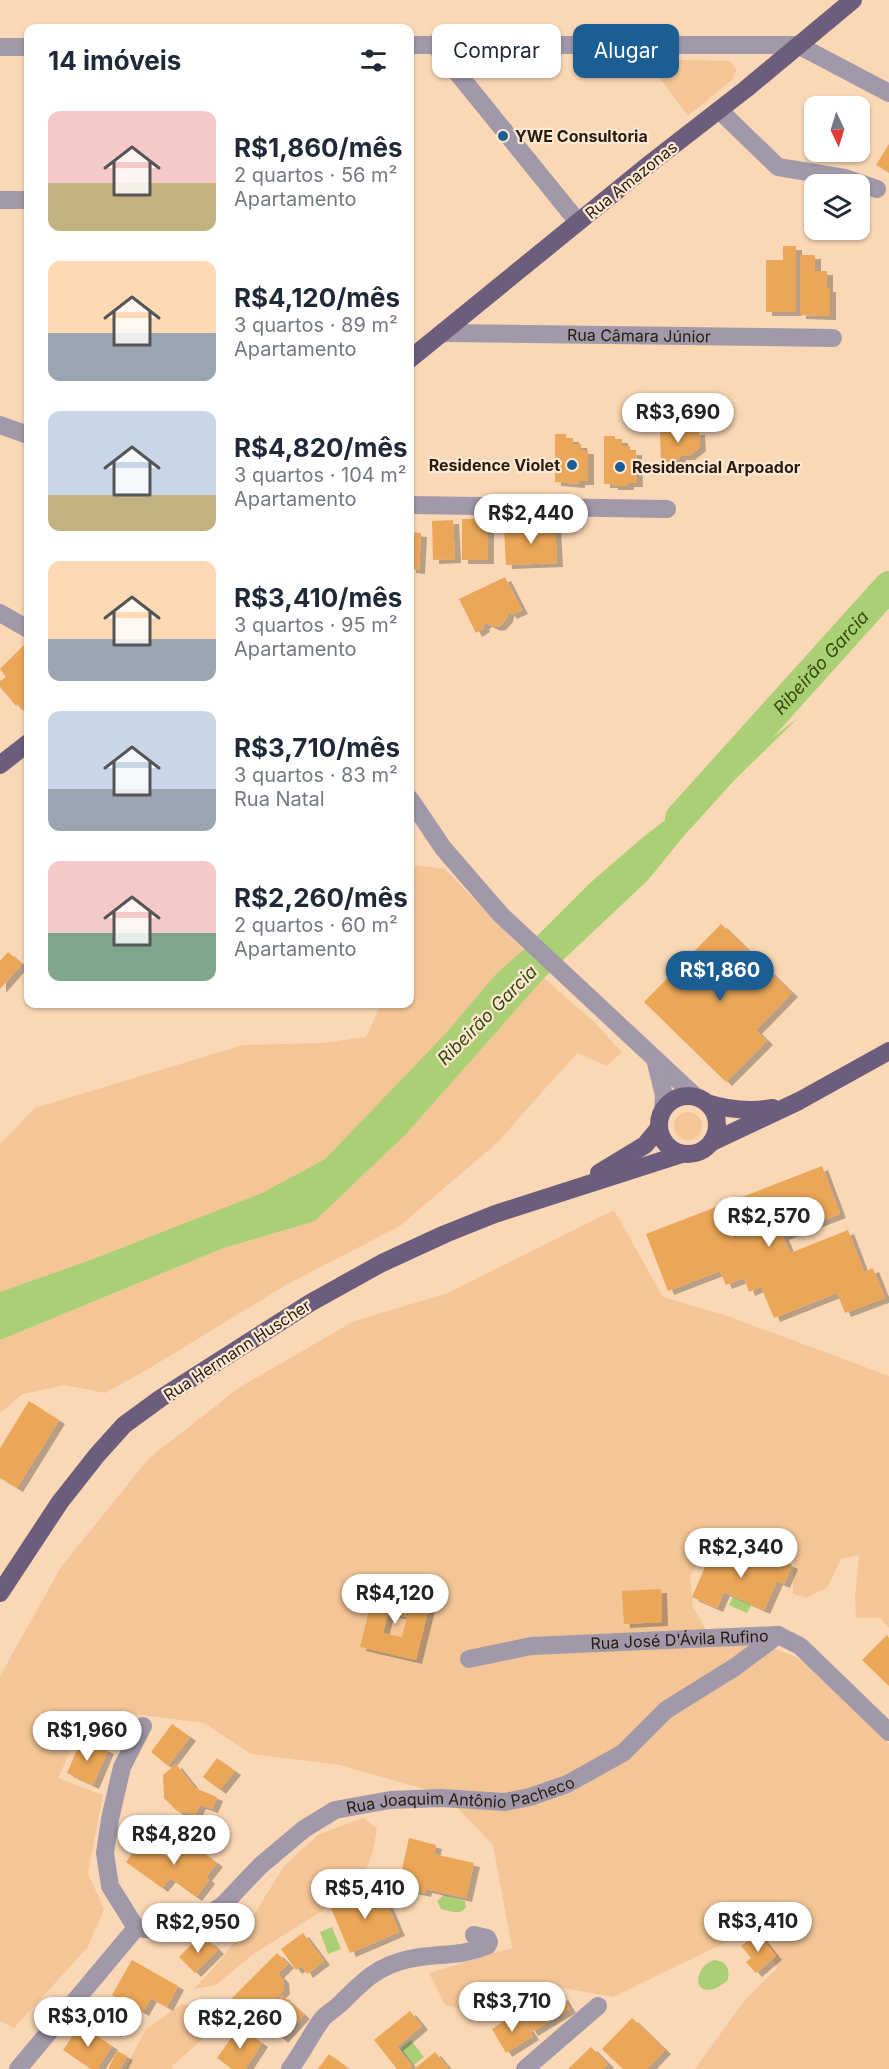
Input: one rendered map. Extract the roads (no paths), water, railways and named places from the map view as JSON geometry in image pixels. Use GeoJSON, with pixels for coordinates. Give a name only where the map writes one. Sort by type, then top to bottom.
{"type":"FeatureCollection","features":[{"type":"Feature","properties":{"kind":"main road","name":"Rua Amazonas"},"geometry":{"type":"LineString","coordinates":[[414,356],[853,0]]}},
{"type":"Feature","properties":{"kind":"main road"},"geometry":{"type":"LineString","coordinates":[[0,765],[24,746]]}},
{"type":"Feature","properties":{"kind":"main road"},"geometry":{"type":"LineString","coordinates":[[787,1107],[758,1111],[728,1110],[684,1096],[672,1101],[663,1110],[659,1128],[666,1145],[682,1154],[693,1154],[712,1142],[787,1107],[889,1051]]}},
{"type":"Feature","properties":{"kind":"main road"},"geometry":{"type":"LineString","coordinates":[[701,1100],[716,1117],[716,1134],[712,1142]]}},
{"type":"Feature","properties":{"kind":"main road","name":"Rua Hermann Huscher"},"geometry":{"type":"LineString","coordinates":[[0,1593],[60,1502],[97,1455],[124,1425],[161,1398],[310,1303],[382,1263],[445,1234],[590,1178],[645,1145],[659,1128]]}},
{"type":"Feature","properties":{"kind":"main road","name":"Rua Hermann Huscher"},"geometry":{"type":"LineString","coordinates":[[545,1197],[682,1154]]}},
{"type":"Feature","properties":{"kind":"street"},"geometry":{"type":"LineString","coordinates":[[414,45],[432,44]]}},
{"type":"Feature","properties":{"kind":"street"},"geometry":{"type":"LineString","coordinates":[[561,44],[798,45],[889,93]]}},
{"type":"Feature","properties":{"kind":"street"},"geometry":{"type":"LineString","coordinates":[[0,47],[24,47]]}},
{"type":"Feature","properties":{"kind":"street"},"geometry":{"type":"LineString","coordinates":[[462,78],[578,222]]}},
{"type":"Feature","properties":{"kind":"street"},"geometry":{"type":"LineString","coordinates":[[719,110],[778,167],[845,178],[877,189]]}},
{"type":"Feature","properties":{"kind":"street"},"geometry":{"type":"LineString","coordinates":[[0,200],[24,200]]}},
{"type":"Feature","properties":{"kind":"street","name":"Rua Câmara Júnior"},"geometry":{"type":"LineString","coordinates":[[444,333],[833,338]]}},
{"type":"Feature","properties":{"kind":"street"},"geometry":{"type":"LineString","coordinates":[[0,425],[24,434]]}},
{"type":"Feature","properties":{"kind":"street"},"geometry":{"type":"LineString","coordinates":[[414,505],[667,509]]}},
{"type":"Feature","properties":{"kind":"street"},"geometry":{"type":"LineString","coordinates":[[0,614],[24,627]]}},
{"type":"Feature","properties":{"kind":"street"},"geometry":{"type":"LineString","coordinates":[[414,805],[443,848],[501,915],[701,1100]]}},
{"type":"Feature","properties":{"kind":"street"},"geometry":{"type":"LineString","coordinates":[[655,1059],[664,1095],[663,1110]]}},
{"type":"Feature","properties":{"kind":"street","name":"Rua José D'Ávila Rufino"},"geometry":{"type":"LineString","coordinates":[[469,1659],[531,1646],[778,1635],[800,1646],[889,1732]]}},
{"type":"Feature","properties":{"kind":"street","name":"Rua Joaquim Antônio Pacheco"},"geometry":{"type":"LineString","coordinates":[[136,1928],[168,1931],[195,1925],[224,1904],[260,1866],[304,1829],[335,1810],[390,1800],[441,1798],[505,1802],[530,1797],[567,1784],[623,1753],[666,1710],[735,1667],[778,1635]]}},
{"type":"Feature","properties":{"kind":"street"},"geometry":{"type":"LineString","coordinates":[[18,2069],[136,1928],[110,1886],[105,1853],[122,1767],[143,1726]]}},
{"type":"Feature","properties":{"kind":"street"},"geometry":{"type":"LineString","coordinates":[[290,2069],[324,2018],[360,1983],[384,1966],[412,1958],[441,1957],[487,1946],[489,1942],[487,1938],[474,1935]]}},
{"type":"Feature","properties":{"kind":"street"},"geometry":{"type":"LineString","coordinates":[[525,2069],[598,2006]]}},
{"type":"Feature","properties":{"kind":"water"},"geometry":{"type":"Polygon","coordinates":[[[798,718],[709,805],[648,880],[544,978],[407,1133],[315,1221],[221,1249],[0,1340],[0,1292],[93,1259],[262,1193],[325,1159],[445,1034],[496,974],[590,883],[642,838],[798,718]]]}},
{"type":"Feature","properties":{"kind":"water"},"geometry":{"type":"Polygon","coordinates":[[[733,1597],[751,1605],[747,1613],[729,1605],[733,1597]]]}},
{"type":"Feature","properties":{"kind":"water"},"geometry":{"type":"Polygon","coordinates":[[[444,1895],[465,1901],[466,1907],[458,1912],[441,1909],[437,1901],[444,1895]]]}},
{"type":"Feature","properties":{"kind":"water"},"geometry":{"type":"Polygon","coordinates":[[[332,1927],[341,1949],[328,1954],[320,1932],[332,1927]]]}},
{"type":"Feature","properties":{"kind":"water"},"geometry":{"type":"Polygon","coordinates":[[[714,1960],[726,1966],[728,1980],[717,1988],[708,1990],[702,1988],[698,1978],[706,1965],[714,1960]]]}},
{"type":"Feature","properties":{"kind":"water"},"geometry":{"type":"Polygon","coordinates":[[[411,2040],[424,2057],[414,2065],[400,2049],[411,2040]]]}},
{"type":"Feature","properties":{"kind":"waterway","name":"Ribeirão Garcia"},"geometry":{"type":"LineString","coordinates":[[680,818],[889,586]]}},
{"type":"Feature","properties":{"kind":"place","name":"YWE Consultoria"},"geometry":{"type":"Point","coordinates":[503,136]}},
{"type":"Feature","properties":{"kind":"place","name":"Residence Violet"},"geometry":{"type":"Point","coordinates":[572,465]}},
{"type":"Feature","properties":{"kind":"place","name":"Residencial Arpoador"},"geometry":{"type":"Point","coordinates":[620,467]}}]}
